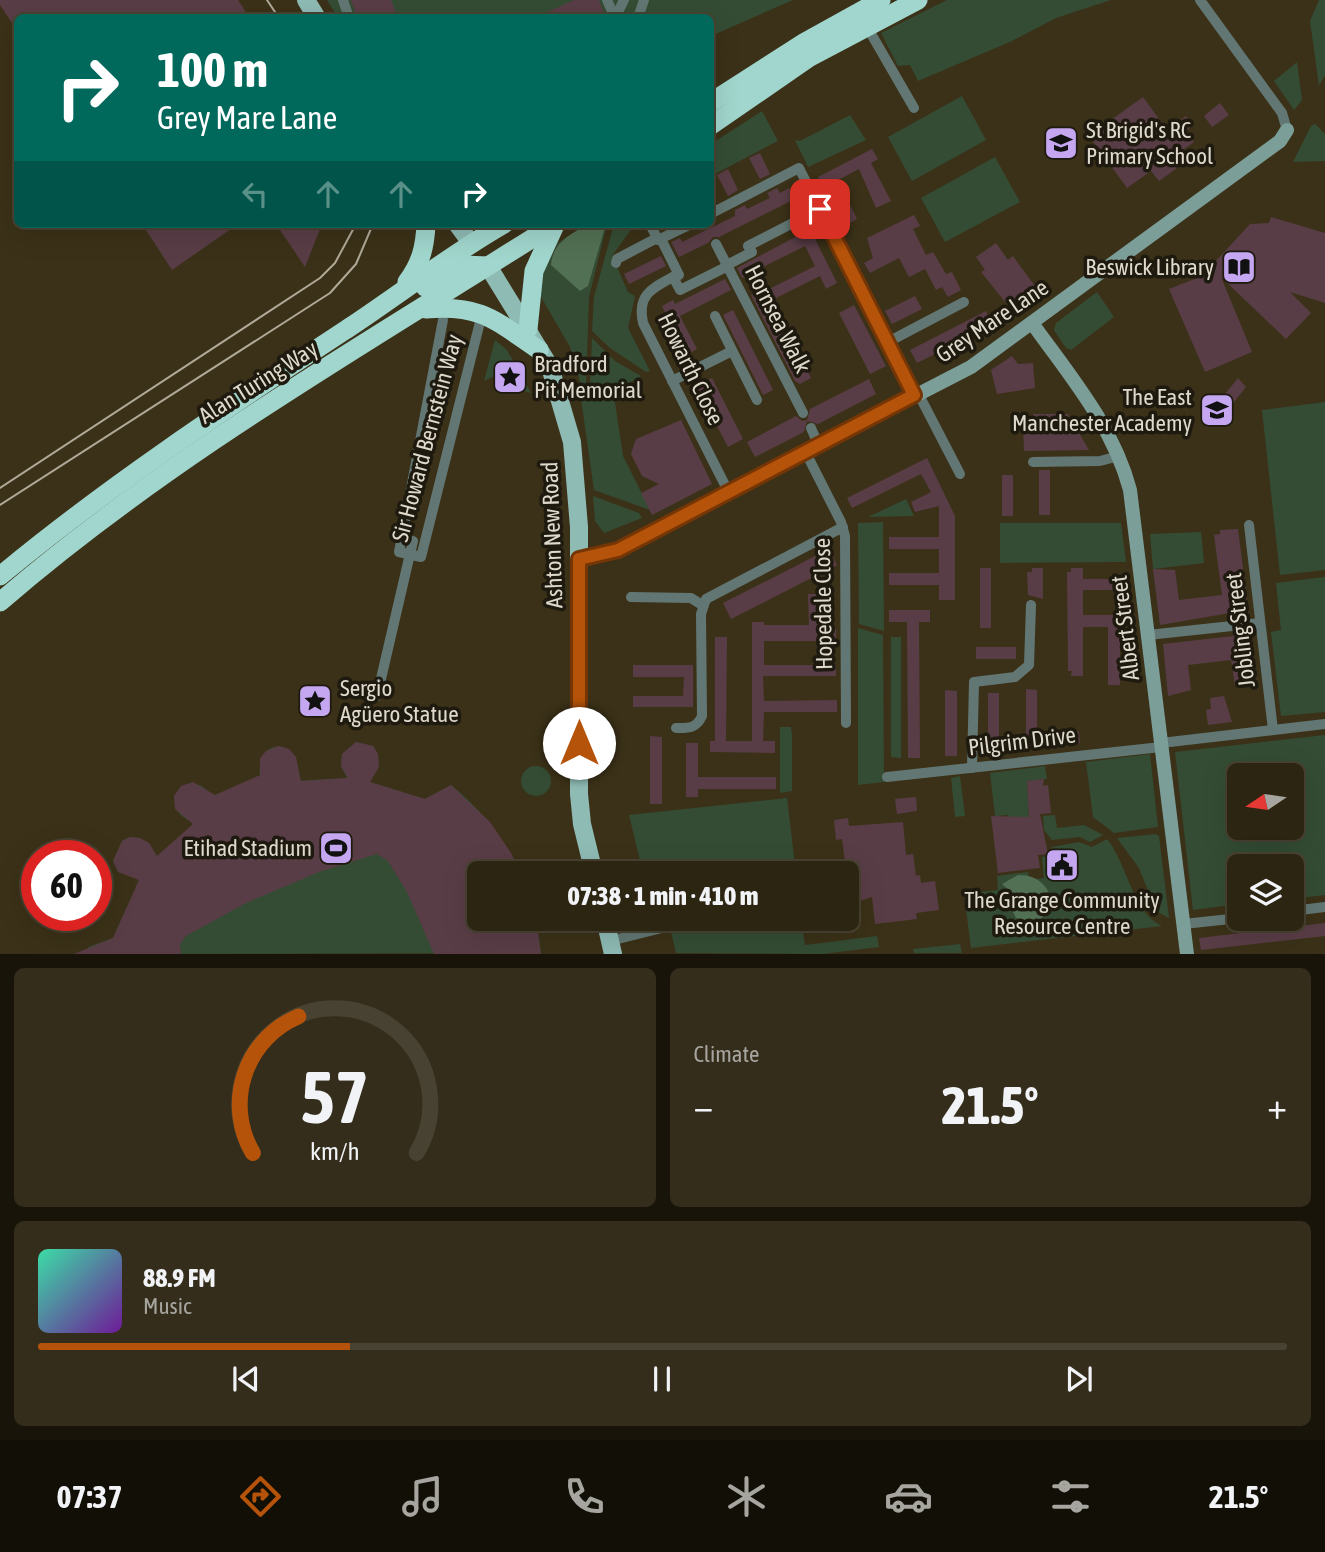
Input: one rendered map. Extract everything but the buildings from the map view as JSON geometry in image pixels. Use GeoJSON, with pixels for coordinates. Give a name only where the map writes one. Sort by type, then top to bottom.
{"type":"FeatureCollection","features":[{"type":"Feature","properties":{"kind":"highway"},"geometry":{"type":"LineString","coordinates":[[714,100],[805,42],[881,0]]}},
{"type":"Feature","properties":{"kind":"highway"},"geometry":{"type":"LineString","coordinates":[[714,123],[810,57],[866,25],[918,0]]}},
{"type":"Feature","properties":{"kind":"highway"},"geometry":{"type":"LineString","coordinates":[[400,291],[418,267],[425,247],[426,228]]}},
{"type":"Feature","properties":{"kind":"highway","name":"Alan Turing Way"},"geometry":{"type":"LineString","coordinates":[[0,576],[115,485],[497,228]]}},
{"type":"Feature","properties":{"kind":"highway"},"geometry":{"type":"LineString","coordinates":[[471,243],[488,248],[527,228]]}},
{"type":"Feature","properties":{"kind":"highway","name":"Alan Turing Way"},"geometry":{"type":"LineString","coordinates":[[0,602],[125,500],[210,441],[550,228]]}},
{"type":"Feature","properties":{"kind":"highway"},"geometry":{"type":"LineString","coordinates":[[528,329],[534,271],[554,228]]}},
{"type":"Feature","properties":{"kind":"highway","name":"Ashton New Road"},"geometry":{"type":"LineString","coordinates":[[471,243],[488,266]]}},
{"type":"Feature","properties":{"kind":"highway"},"geometry":{"type":"LineString","coordinates":[[354,324],[379,314],[463,265],[488,266]]}},
{"type":"Feature","properties":{"kind":"highway"},"geometry":{"type":"LineString","coordinates":[[422,310],[458,307],[490,317],[539,350]]}},
{"type":"Feature","properties":{"kind":"main road","name":"Ashton New Road"},"geometry":{"type":"LineString","coordinates":[[460,228],[471,243]]}},
{"type":"Feature","properties":{"kind":"main road","name":"Ashton New Road"},"geometry":{"type":"LineString","coordinates":[[488,266],[550,367],[562,398],[572,442],[579,559],[579,794],[582,824],[591,861]]}},
{"type":"Feature","properties":{"kind":"street"},"geometry":{"type":"LineString","coordinates":[[1200,0],[1282,113],[1287,130]]}},
{"type":"Feature","properties":{"kind":"street"},"geometry":{"type":"LineString","coordinates":[[866,25],[914,108]]}},
{"type":"Feature","properties":{"kind":"street","name":"Grey Mare Lane"},"geometry":{"type":"LineString","coordinates":[[579,559],[618,550],[971,367],[1280,141],[1287,130]]}},
{"type":"Feature","properties":{"kind":"street"},"geometry":{"type":"LineString","coordinates":[[714,212],[799,168],[888,342],[960,474]]}},
{"type":"Feature","properties":{"kind":"street"},"geometry":{"type":"LineString","coordinates":[[652,228],[679,275],[673,277],[680,290],[752,252],[748,246],[820,209]]}},
{"type":"Feature","properties":{"kind":"street"},"geometry":{"type":"LineString","coordinates":[[616,263],[617,259],[682,228]]}},
{"type":"Feature","properties":{"kind":"street","name":"Hornsea Walk"},"geometry":{"type":"LineString","coordinates":[[716,244],[803,413]]}},
{"type":"Feature","properties":{"kind":"street","name":"Howarth Close"},"geometry":{"type":"LineString","coordinates":[[673,277],[648,291],[642,299],[640,311],[643,323],[728,491]]}},
{"type":"Feature","properties":{"kind":"street"},"geometry":{"type":"LineString","coordinates":[[888,342],[964,302]]}},
{"type":"Feature","properties":{"kind":"street"},"geometry":{"type":"LineString","coordinates":[[715,316],[757,400]]}},
{"type":"Feature","properties":{"kind":"street","name":"Sir Howard Bernstein Way"},"geometry":{"type":"LineString","coordinates":[[443,320],[399,552],[421,557],[480,323]]}},
{"type":"Feature","properties":{"kind":"street","name":"Albert Street"},"geometry":{"type":"LineString","coordinates":[[1032,323],[1096,411],[1119,456],[1135,519],[1187,954]]}},
{"type":"Feature","properties":{"kind":"street"},"geometry":{"type":"LineString","coordinates":[[672,381],[732,351]]}},
{"type":"Feature","properties":{"kind":"street"},"geometry":{"type":"LineString","coordinates":[[810,428],[812,448]]}},
{"type":"Feature","properties":{"kind":"street","name":"Hopedale Close"},"geometry":{"type":"LineString","coordinates":[[812,448],[844,527],[846,723]]}},
{"type":"Feature","properties":{"kind":"street"},"geometry":{"type":"LineString","coordinates":[[1033,462],[1100,461],[1119,456]]}},
{"type":"Feature","properties":{"kind":"street","name":"Jobling Street"},"geometry":{"type":"LineString","coordinates":[[1249,525],[1273,730]]}},
{"type":"Feature","properties":{"kind":"street"},"geometry":{"type":"LineString","coordinates":[[680,728],[698,724],[702,716],[702,605],[711,594],[844,527]]}},
{"type":"Feature","properties":{"kind":"street","name":"Sir Howard Bernstein Way"},"geometry":{"type":"LineString","coordinates":[[377,696],[413,541]]}},
{"type":"Feature","properties":{"kind":"street"},"geometry":{"type":"LineString","coordinates":[[631,597],[691,598],[702,605]]}},
{"type":"Feature","properties":{"kind":"street"},"geometry":{"type":"LineString","coordinates":[[972,768],[974,682],[1015,677],[1029,665],[1031,606]]}},
{"type":"Feature","properties":{"kind":"street"},"geometry":{"type":"LineString","coordinates":[[1149,635],[1260,623]]}},
{"type":"Feature","properties":{"kind":"street","name":"Pilgrim Drive"},"geometry":{"type":"LineString","coordinates":[[887,777],[1325,724]]}},
{"type":"Feature","properties":{"kind":"street"},"geometry":{"type":"LineString","coordinates":[[1304,910],[1325,907]]}},
{"type":"Feature","properties":{"kind":"street"},"geometry":{"type":"LineString","coordinates":[[1184,924],[1227,919]]}},
{"type":"Feature","properties":{"kind":"street"},"geometry":{"type":"LineString","coordinates":[[612,947],[656,931]]}},
{"type":"Feature","properties":{"kind":"green space"},"geometry":{"type":"Polygon","coordinates":[[[327,0],[793,0],[714,35],[714,14],[336,14],[327,0]]]}},
{"type":"Feature","properties":{"kind":"green space"},"geometry":{"type":"Polygon","coordinates":[[[947,0],[1111,0],[1056,18],[1012,41],[918,81],[910,65],[898,66],[881,33],[947,0]]]}},
{"type":"Feature","properties":{"kind":"green space"},"geometry":{"type":"Polygon","coordinates":[[[1319,0],[1325,0],[1325,75],[1319,86],[1310,21],[1319,0]]]}},
{"type":"Feature","properties":{"kind":"green space"},"geometry":{"type":"Polygon","coordinates":[[[1297,62],[1302,100],[1294,110],[1274,81],[1297,62]]]}},
{"type":"Feature","properties":{"kind":"green space"},"geometry":{"type":"Polygon","coordinates":[[[962,96],[986,140],[912,181],[888,137],[962,96]]]}},
{"type":"Feature","properties":{"kind":"green space"},"geometry":{"type":"Polygon","coordinates":[[[762,111],[778,141],[714,174],[714,142],[762,111]]]}},
{"type":"Feature","properties":{"kind":"green space"},"geometry":{"type":"Polygon","coordinates":[[[850,115],[866,140],[808,167],[795,140],[800,141],[850,115]]]}},
{"type":"Feature","properties":{"kind":"green space"},"geometry":{"type":"Polygon","coordinates":[[[1315,124],[1325,134],[1325,161],[1293,162],[1311,126],[1315,124]]]}},
{"type":"Feature","properties":{"kind":"green space"},"geometry":{"type":"Polygon","coordinates":[[[995,157],[1020,202],[945,242],[921,198],[995,157]]]}},
{"type":"Feature","properties":{"kind":"green space"},"geometry":{"type":"Polygon","coordinates":[[[580,228],[606,228],[589,297],[586,385],[581,386],[570,347],[541,297],[541,277],[558,243],[580,228]]]}},
{"type":"Feature","properties":{"kind":"green space"},"geometry":{"type":"Polygon","coordinates":[[[582,228],[605,228],[588,286],[580,291],[551,265],[555,250],[570,235],[582,228]]]}},
{"type":"Feature","properties":{"kind":"green space"},"geometry":{"type":"Polygon","coordinates":[[[613,228],[632,228],[612,256],[628,292],[635,296],[628,328],[650,371],[646,372],[610,348],[592,331],[594,297],[613,228]]]}},
{"type":"Feature","properties":{"kind":"green space"},"geometry":{"type":"Polygon","coordinates":[[[1097,292],[1114,317],[1071,350],[1066,348],[1054,330],[1056,323],[1097,292]]]}},
{"type":"Feature","properties":{"kind":"green space"},"geometry":{"type":"Polygon","coordinates":[[[592,338],[615,361],[641,376],[613,392],[590,386],[592,338]]]}},
{"type":"Feature","properties":{"kind":"green space"},"geometry":{"type":"Polygon","coordinates":[[[495,340],[507,350],[531,393],[494,383],[497,375],[484,381],[495,340]]]}},
{"type":"Feature","properties":{"kind":"green space"},"geometry":{"type":"Polygon","coordinates":[[[590,390],[614,396],[623,456],[650,510],[594,490],[580,392],[590,390]]]}},
{"type":"Feature","properties":{"kind":"green space"},"geometry":{"type":"Polygon","coordinates":[[[1325,402],[1325,570],[1280,575],[1262,410],[1325,402]]]}},
{"type":"Feature","properties":{"kind":"green space"},"geometry":{"type":"Polygon","coordinates":[[[593,496],[639,513],[642,518],[604,533],[595,521],[593,496]]]}},
{"type":"Feature","properties":{"kind":"green space"},"geometry":{"type":"Polygon","coordinates":[[[906,499],[914,516],[868,517],[906,499]]]}},
{"type":"Feature","properties":{"kind":"green space"},"geometry":{"type":"Polygon","coordinates":[[[883,522],[884,631],[859,624],[858,523],[883,522]]]}},
{"type":"Feature","properties":{"kind":"green space"},"geometry":{"type":"Polygon","coordinates":[[[1000,523],[1121,523],[1126,562],[1000,563],[1000,523]]]}},
{"type":"Feature","properties":{"kind":"green space"},"geometry":{"type":"Polygon","coordinates":[[[1201,532],[1204,563],[1153,569],[1150,534],[1201,532]]]}},
{"type":"Feature","properties":{"kind":"green space"},"geometry":{"type":"Polygon","coordinates":[[[1325,577],[1325,712],[1281,716],[1271,632],[1281,630],[1276,583],[1325,577]]]}},
{"type":"Feature","properties":{"kind":"green space"},"geometry":{"type":"Polygon","coordinates":[[[858,628],[883,635],[884,782],[858,785],[858,628]]]}},
{"type":"Feature","properties":{"kind":"green space"},"geometry":{"type":"Polygon","coordinates":[[[891,637],[901,637],[901,758],[891,757],[891,637]]]}},
{"type":"Feature","properties":{"kind":"green space"},"geometry":{"type":"Polygon","coordinates":[[[780,727],[791,727],[792,791],[780,793],[780,727]]]}},
{"type":"Feature","properties":{"kind":"green space"},"geometry":{"type":"Polygon","coordinates":[[[1325,735],[1325,895],[1304,898],[1304,854],[1227,854],[1227,906],[1193,910],[1175,752],[1325,735]]]}},
{"type":"Feature","properties":{"kind":"green space","name":"Etihad Stadium"},"geometry":{"type":"Polygon","coordinates":[[[356,742],[373,746],[378,754],[366,781],[425,799],[451,785],[482,814],[514,861],[467,861],[467,931],[538,931],[541,953],[88,954],[88,947],[113,938],[140,878],[118,872],[113,861],[122,841],[130,837],[140,838],[154,859],[195,823],[177,810],[174,796],[179,790],[190,785],[200,785],[212,800],[260,776],[260,763],[265,753],[280,747],[288,749],[294,756],[297,766],[295,781],[347,778],[341,766],[342,754],[356,742]]]}},
{"type":"Feature","properties":{"kind":"green space"},"geometry":{"type":"Polygon","coordinates":[[[1150,754],[1158,827],[1114,833],[1093,817],[1086,762],[1150,754]]]}},
{"type":"Feature","properties":{"kind":"green space"},"geometry":{"type":"Polygon","coordinates":[[[536,766],[542,767],[550,775],[550,787],[542,795],[536,796],[530,795],[522,787],[521,781],[522,775],[530,767],[536,766]]]}},
{"type":"Feature","properties":{"kind":"green space"},"geometry":{"type":"Polygon","coordinates":[[[1045,766],[1047,779],[1027,781],[1029,817],[1009,819],[1008,815],[995,816],[990,773],[1045,766]]]}},
{"type":"Feature","properties":{"kind":"green space"},"geometry":{"type":"Polygon","coordinates":[[[960,776],[965,816],[955,817],[951,778],[960,776]]]}},
{"type":"Feature","properties":{"kind":"green space"},"geometry":{"type":"Polygon","coordinates":[[[787,798],[795,861],[640,861],[629,815],[787,798]]]}},
{"type":"Feature","properties":{"kind":"green space"},"geometry":{"type":"Polygon","coordinates":[[[1055,815],[1057,828],[1084,825],[1103,835],[1090,842],[1080,837],[1052,840],[1044,830],[1043,816],[1055,815]]]}},
{"type":"Feature","properties":{"kind":"green space"},"geometry":{"type":"Polygon","coordinates":[[[1156,834],[1159,836],[1169,918],[1156,911],[1139,868],[1117,838],[1156,834]]]}},
{"type":"Feature","properties":{"kind":"green space"},"geometry":{"type":"Polygon","coordinates":[[[1107,839],[1137,899],[1152,919],[1162,926],[971,948],[964,894],[998,890],[997,876],[1028,872],[1029,880],[1044,878],[1042,857],[1049,856],[1052,847],[1079,842],[1092,847],[1107,839]]]}},
{"type":"Feature","properties":{"kind":"green space"},"geometry":{"type":"Polygon","coordinates":[[[1018,875],[1033,878],[1043,884],[1049,893],[1048,911],[1041,918],[1031,921],[1016,918],[1012,910],[1018,899],[1002,884],[1018,875]]]}},
{"type":"Feature","properties":{"kind":"green space"},"geometry":{"type":"Polygon","coordinates":[[[671,931],[803,931],[805,945],[877,936],[879,947],[822,954],[676,953],[671,931]]]}},
{"type":"Feature","properties":{"kind":"green space"},"geometry":{"type":"Polygon","coordinates":[[[960,944],[962,953],[914,953],[913,949],[960,944]]]}},
{"type":"Feature","properties":{"kind":"tram line"},"geometry":{"type":"LineString","coordinates":[[267,0],[276,14]]}},
{"type":"Feature","properties":{"kind":"tram line"},"geometry":{"type":"LineString","coordinates":[[0,488],[320,278],[335,263],[354,228]]}},
{"type":"Feature","properties":{"kind":"tram line"},"geometry":{"type":"LineString","coordinates":[[0,505],[330,293],[356,264],[371,228]]}},
{"type":"Feature","properties":{"kind":"place","name":"St Brigid's RC Primary School"},"geometry":{"type":"Point","coordinates":[1061,143]}},
{"type":"Feature","properties":{"kind":"place","name":"Beswick Library"},"geometry":{"type":"Point","coordinates":[1239,267]}},
{"type":"Feature","properties":{"kind":"place","name":"Bradford Pit Memorial"},"geometry":{"type":"Point","coordinates":[510,377]}},
{"type":"Feature","properties":{"kind":"place","name":"The East Manchester Academy"},"geometry":{"type":"Point","coordinates":[1217,410]}},
{"type":"Feature","properties":{"kind":"place","name":"Sergio Agüero Statue"},"geometry":{"type":"Point","coordinates":[315,701]}},
{"type":"Feature","properties":{"kind":"place","name":"Etihad Stadium"},"geometry":{"type":"Point","coordinates":[336,848]}},
{"type":"Feature","properties":{"kind":"place","name":"The Grange Community Resource Centre"},"geometry":{"type":"Point","coordinates":[1062,865]}},
{"type":"Feature","properties":{"kind":"route"},"geometry":{"type":"LineString","coordinates":[[579,743],[579,559],[606,555],[618,550],[658,526],[914,395],[820,209]]}}]}
